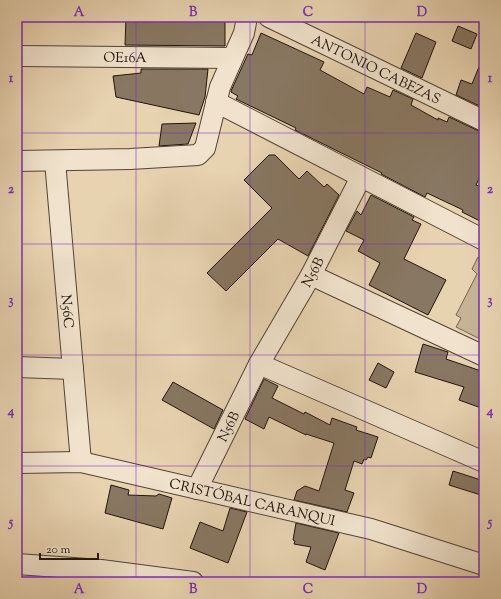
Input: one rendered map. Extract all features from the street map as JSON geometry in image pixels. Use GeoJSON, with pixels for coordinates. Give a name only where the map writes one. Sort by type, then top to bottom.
{"type":"FeatureCollection","features":[{"type":"Feature","properties":{"kind":"street","name":"ANTONIO CABEZAS"},"geometry":{"type":"LineString","coordinates":[[269,17],[484,121]]}},
{"type":"Feature","properties":{"kind":"street"},"geometry":{"type":"LineString","coordinates":[[17,162],[198,155],[205,148],[220,87],[246,25]]}},
{"type":"Feature","properties":{"kind":"street","name":"OE16A"},"geometry":{"type":"LineString","coordinates":[[17,56],[232,58]]}},
{"type":"Feature","properties":{"kind":"street"},"geometry":{"type":"LineString","coordinates":[[216,102],[484,240]]}},
{"type":"Feature","properties":{"kind":"street","name":"N56C"},"geometry":{"type":"LineString","coordinates":[[55,161],[81,462]]}},
{"type":"Feature","properties":{"kind":"street","name":"N56B"},"geometry":{"type":"LineString","coordinates":[[197,488],[259,364],[311,275],[361,177]]}},
{"type":"Feature","properties":{"kind":"street"},"geometry":{"type":"LineString","coordinates":[[311,275],[484,356]]}},
{"type":"Feature","properties":{"kind":"street"},"geometry":{"type":"LineString","coordinates":[[259,364],[484,462]]}},
{"type":"Feature","properties":{"kind":"street"},"geometry":{"type":"LineString","coordinates":[[17,367],[73,368]]}},
{"type":"Feature","properties":{"kind":"street","name":"CRISTÓBAL CARANQUI"},"geometry":{"type":"LineString","coordinates":[[17,463],[81,462],[371,529],[484,565]]}},
{"type":"Feature","properties":{"kind":"street"},"geometry":{"type":"LineString","coordinates":[[17,564],[101,570],[193,582]]}},
{"type":"Feature","properties":{"kind":"shaded area"},"geometry":{"type":"Polygon","coordinates":[[[478,257],[484,260],[484,341],[456,327],[461,318],[456,315],[477,274],[472,269],[478,257]]]}},
{"type":"Feature","properties":{"kind":"building"},"geometry":{"type":"Polygon","coordinates":[[[126,17],[225,17],[225,46],[125,45],[126,17]]]}},
{"type":"Feature","properties":{"kind":"building"},"geometry":{"type":"Polygon","coordinates":[[[458,26],[477,34],[471,49],[452,41],[458,26]]]}},
{"type":"Feature","properties":{"kind":"building"},"geometry":{"type":"Polygon","coordinates":[[[261,33],[324,62],[320,70],[364,94],[367,87],[390,97],[393,90],[413,99],[411,105],[438,120],[438,118],[447,122],[449,117],[484,132],[484,168],[476,185],[484,188],[484,223],[462,212],[463,210],[427,193],[425,197],[381,174],[382,173],[295,130],[296,128],[236,99],[238,96],[231,91],[248,54],[252,55],[261,33]]]}},
{"type":"Feature","properties":{"kind":"building"},"geometry":{"type":"Polygon","coordinates":[[[416,33],[436,42],[422,78],[401,68],[416,33]]]}},
{"type":"Feature","properties":{"kind":"building"},"geometry":{"type":"Polygon","coordinates":[[[483,57],[484,108],[456,95],[461,80],[472,84],[483,57]]]}},
{"type":"Feature","properties":{"kind":"building"},"geometry":{"type":"Polygon","coordinates":[[[141,69],[208,69],[205,97],[199,115],[116,97],[113,76],[141,73],[141,69]]]}},
{"type":"Feature","properties":{"kind":"building"},"geometry":{"type":"Polygon","coordinates":[[[196,123],[188,144],[159,146],[162,124],[196,123]]]}},
{"type":"Feature","properties":{"kind":"building"},"geometry":{"type":"Polygon","coordinates":[[[269,155],[275,155],[299,179],[307,171],[324,187],[327,184],[339,195],[308,256],[278,239],[226,291],[207,273],[272,208],[244,180],[269,155]]]}},
{"type":"Feature","properties":{"kind":"building"},"geometry":{"type":"Polygon","coordinates":[[[371,195],[414,217],[412,220],[421,224],[404,259],[446,280],[428,315],[369,285],[380,263],[358,251],[364,240],[346,231],[357,211],[361,215],[371,195]]]}},
{"type":"Feature","properties":{"kind":"building"},"geometry":{"type":"Polygon","coordinates":[[[423,344],[448,352],[446,359],[484,372],[484,409],[459,400],[464,387],[415,372],[423,344]]]}},
{"type":"Feature","properties":{"kind":"building"},"geometry":{"type":"Polygon","coordinates":[[[378,363],[394,372],[386,388],[369,380],[378,363]]]}},
{"type":"Feature","properties":{"kind":"building"},"geometry":{"type":"Polygon","coordinates":[[[264,379],[278,386],[272,398],[304,414],[305,412],[330,425],[332,418],[357,427],[356,430],[378,437],[371,458],[368,457],[366,460],[364,459],[362,464],[354,461],[345,490],[354,493],[347,512],[294,500],[297,491],[305,486],[319,491],[334,443],[306,435],[269,417],[264,429],[245,419],[264,379]]]}},
{"type":"Feature","properties":{"kind":"building"},"geometry":{"type":"Polygon","coordinates":[[[173,382],[223,410],[214,429],[162,400],[173,382]]]}},
{"type":"Feature","properties":{"kind":"building"},"geometry":{"type":"Polygon","coordinates":[[[453,471],[484,481],[484,496],[449,485],[453,471]]]}},
{"type":"Feature","properties":{"kind":"building"},"geometry":{"type":"Polygon","coordinates":[[[111,485],[129,490],[128,495],[156,496],[159,494],[172,498],[163,529],[105,513],[111,485]]]}},
{"type":"Feature","properties":{"kind":"building"},"geometry":{"type":"Polygon","coordinates":[[[230,508],[247,512],[228,563],[190,548],[200,522],[223,531],[230,508]]]}},
{"type":"Feature","properties":{"kind":"building"},"geometry":{"type":"Polygon","coordinates":[[[296,523],[339,533],[325,570],[306,562],[311,547],[294,544],[295,541],[293,540],[296,523]]]}}]}
